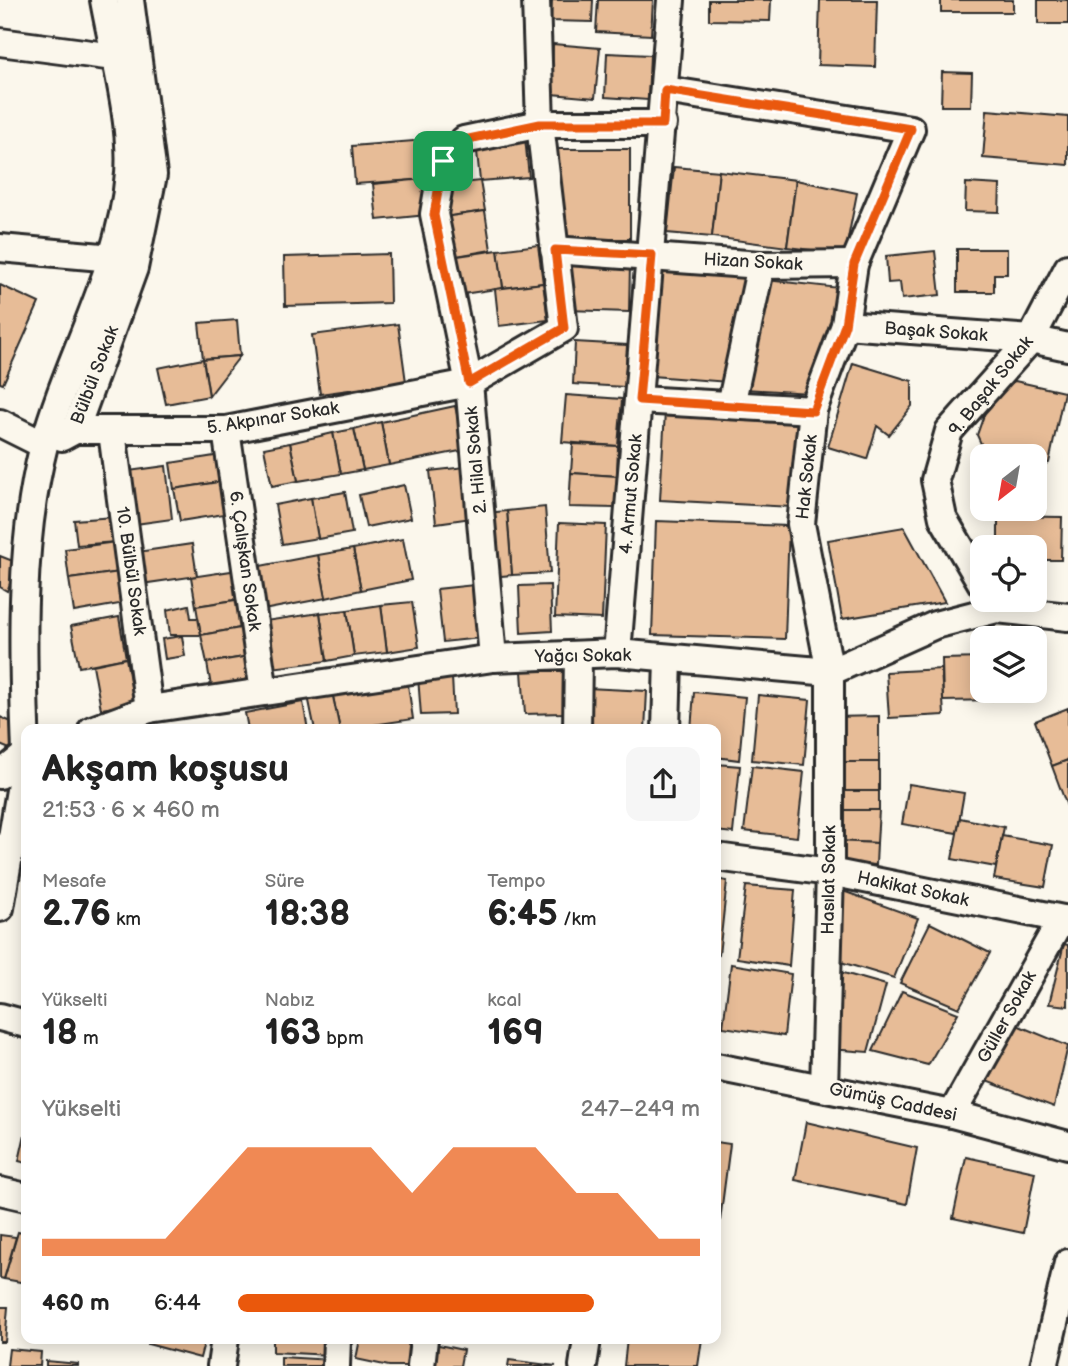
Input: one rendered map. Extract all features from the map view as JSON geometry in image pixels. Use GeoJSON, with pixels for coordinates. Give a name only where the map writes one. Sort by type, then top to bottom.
{"type":"FeatureCollection","features":[{"type":"Feature","properties":{"kind":"street","name":"Bülbül Sokak"},"geometry":{"type":"LineString","coordinates":[[44,445],[75,430],[134,268],[153,175],[125,54],[104,0]]}},
{"type":"Feature","properties":{"kind":"street","name":"Bülbül Sokak"},"geometry":{"type":"LineString","coordinates":[[44,445],[113,258],[129,172],[125,54],[130,0]]}},
{"type":"Feature","properties":{"kind":"street"},"geometry":{"type":"LineString","coordinates":[[536,0],[540,124],[555,250]]}},
{"type":"Feature","properties":{"kind":"street","name":"4. Armut Sokak"},"geometry":{"type":"LineString","coordinates":[[617,653],[663,124],[671,0]]}},
{"type":"Feature","properties":{"kind":"street"},"geometry":{"type":"LineString","coordinates":[[0,42],[125,54]]}},
{"type":"Feature","properties":{"kind":"street","name":"Hak Sokak"},"geometry":{"type":"LineString","coordinates":[[665,90],[911,129],[854,264],[845,325],[813,411],[801,524],[830,672]]}},
{"type":"Feature","properties":{"kind":"street","name":"2. Hilal Sokak"},"geometry":{"type":"LineString","coordinates":[[493,658],[469,383],[434,215],[443,161],[464,140],[540,124],[663,124]]}},
{"type":"Feature","properties":{"kind":"street"},"geometry":{"type":"LineString","coordinates":[[0,248],[113,258]]}},
{"type":"Feature","properties":{"kind":"street","name":"5. Akpınar Sokak"},"geometry":{"type":"LineString","coordinates":[[75,430],[226,430],[469,383],[564,328],[555,250]]}},
{"type":"Feature","properties":{"kind":"street","name":"Hizan Sokak"},"geometry":{"type":"LineString","coordinates":[[555,250],[761,265],[854,264]]}},
{"type":"Feature","properties":{"kind":"street"},"geometry":{"type":"LineString","coordinates":[[731,405],[761,265]]}},
{"type":"Feature","properties":{"kind":"street","name":"9. Başak Sokak"},"geometry":{"type":"LineString","coordinates":[[970,564],[943,519],[935,480],[949,431],[1031,339],[1068,268]]}},
{"type":"Feature","properties":{"kind":"street","name":"Başak Sokak"},"geometry":{"type":"LineString","coordinates":[[845,325],[1031,339],[1068,347]]}},
{"type":"Feature","properties":{"kind":"street"},"geometry":{"type":"LineString","coordinates":[[639,400],[813,411]]}},
{"type":"Feature","properties":{"kind":"street"},"geometry":{"type":"LineString","coordinates":[[0,423],[44,445],[25,564],[12,673],[21,724]]}},
{"type":"Feature","properties":{"kind":"street","name":"6. Çalışkan Sokak"},"geometry":{"type":"LineString","coordinates":[[226,430],[264,692]]}},
{"type":"Feature","properties":{"kind":"street","name":"10. Bülbül Sokak"},"geometry":{"type":"LineString","coordinates":[[112,432],[149,709]]}},
{"type":"Feature","properties":{"kind":"street","name":"Yağcı Sokak"},"geometry":{"type":"LineString","coordinates":[[108,724],[149,709],[493,658],[617,653],[830,672],[935,625],[973,612]]}},
{"type":"Feature","properties":{"kind":"street","name":"Yağcı Sokak"},"geometry":{"type":"LineString","coordinates":[[1037,612],[1068,617]]}},
{"type":"Feature","properties":{"kind":"street"},"geometry":{"type":"LineString","coordinates":[[577,724],[578,655]]}},
{"type":"Feature","properties":{"kind":"street"},"geometry":{"type":"LineString","coordinates":[[666,724],[668,658]]}},
{"type":"Feature","properties":{"kind":"street","name":"Hasılat Sokak"},"geometry":{"type":"LineString","coordinates":[[824,1088],[830,872],[830,672]]}},
{"type":"Feature","properties":{"kind":"street"},"geometry":{"type":"LineString","coordinates":[[0,775],[21,757]]}},
{"type":"Feature","properties":{"kind":"street"},"geometry":{"type":"LineString","coordinates":[[0,908],[16,877],[21,815]]}},
{"type":"Feature","properties":{"kind":"street","name":"Hakikat Sokak"},"geometry":{"type":"LineString","coordinates":[[721,858],[830,872],[1065,920]]}},
{"type":"Feature","properties":{"kind":"street","name":"Güller Sokak"},"geometry":{"type":"LineString","coordinates":[[952,1114],[1065,920]]}},
{"type":"Feature","properties":{"kind":"street"},"geometry":{"type":"LineString","coordinates":[[0,1017],[21,1023]]}},
{"type":"Feature","properties":{"kind":"street","name":"Gümüş Caddesi"},"geometry":{"type":"LineString","coordinates":[[721,1068],[952,1114],[1068,1145]]}},
{"type":"Feature","properties":{"kind":"street"},"geometry":{"type":"LineString","coordinates":[[0,1191],[21,1196]]}},
{"type":"Feature","properties":{"kind":"street"},"geometry":{"type":"LineString","coordinates":[[1044,1366],[1068,1263]]}},
{"type":"Feature","properties":{"kind":"street"},"geometry":{"type":"LineString","coordinates":[[221,1366],[224,1344]]}},
{"type":"Feature","properties":{"kind":"street"},"geometry":{"type":"LineString","coordinates":[[336,1366],[337,1344]]}},
{"type":"Feature","properties":{"kind":"street"},"geometry":{"type":"LineString","coordinates":[[421,1366],[424,1344]]}},
{"type":"Feature","properties":{"kind":"street"},"geometry":{"type":"LineString","coordinates":[[583,1366],[586,1344]]}},
{"type":"Feature","properties":{"kind":"building"},"geometry":{"type":"Polygon","coordinates":[[[552,0],[593,0],[592,22],[551,21],[552,0]]]}},
{"type":"Feature","properties":{"kind":"building"},"geometry":{"type":"Polygon","coordinates":[[[598,0],[653,0],[651,35],[596,32],[598,0]]]}},
{"type":"Feature","properties":{"kind":"building"},"geometry":{"type":"Polygon","coordinates":[[[709,0],[771,0],[770,21],[709,20],[709,0]]]}},
{"type":"Feature","properties":{"kind":"building"},"geometry":{"type":"Polygon","coordinates":[[[820,0],[877,0],[875,67],[818,65],[820,0]]]}},
{"type":"Feature","properties":{"kind":"building"},"geometry":{"type":"Polygon","coordinates":[[[941,0],[1013,0],[1013,12],[941,12],[941,0]]]}},
{"type":"Feature","properties":{"kind":"building"},"geometry":{"type":"Polygon","coordinates":[[[1038,0],[1068,0],[1068,24],[1038,24],[1038,0]]]}},
{"type":"Feature","properties":{"kind":"building"},"geometry":{"type":"Polygon","coordinates":[[[553,44],[600,48],[595,98],[552,94],[553,44]]]}},
{"type":"Feature","properties":{"kind":"building"},"geometry":{"type":"Polygon","coordinates":[[[607,53],[650,55],[648,100],[605,97],[607,53]]]}},
{"type":"Feature","properties":{"kind":"building"},"geometry":{"type":"Polygon","coordinates":[[[942,72],[972,73],[971,106],[941,106],[942,72]]]}},
{"type":"Feature","properties":{"kind":"building"},"geometry":{"type":"Polygon","coordinates":[[[987,110],[1068,117],[1068,165],[983,158],[987,110]]]}},
{"type":"Feature","properties":{"kind":"building"},"geometry":{"type":"Polygon","coordinates":[[[525,138],[529,177],[480,181],[476,142],[525,138]]]}},
{"type":"Feature","properties":{"kind":"building"},"geometry":{"type":"Polygon","coordinates":[[[426,140],[429,179],[355,184],[352,146],[426,140]]]}},
{"type":"Feature","properties":{"kind":"building"},"geometry":{"type":"Polygon","coordinates":[[[558,149],[630,149],[630,239],[558,239],[558,149]]]}},
{"type":"Feature","properties":{"kind":"building"},"geometry":{"type":"Polygon","coordinates":[[[674,167],[719,171],[712,237],[667,233],[674,167]]]}},
{"type":"Feature","properties":{"kind":"building"},"geometry":{"type":"Polygon","coordinates":[[[719,171],[796,180],[787,247],[712,237],[719,171]]]}},
{"type":"Feature","properties":{"kind":"building"},"geometry":{"type":"Polygon","coordinates":[[[424,179],[427,215],[377,220],[373,184],[424,179]]]}},
{"type":"Feature","properties":{"kind":"building"},"geometry":{"type":"Polygon","coordinates":[[[796,180],[857,193],[845,254],[787,247],[796,180]]]}},
{"type":"Feature","properties":{"kind":"building"},"geometry":{"type":"Polygon","coordinates":[[[480,181],[485,211],[444,217],[441,185],[480,181]]]}},
{"type":"Feature","properties":{"kind":"building"},"geometry":{"type":"Polygon","coordinates":[[[966,183],[1000,185],[999,212],[965,211],[966,183]]]}},
{"type":"Feature","properties":{"kind":"building"},"geometry":{"type":"Polygon","coordinates":[[[485,211],[491,250],[451,257],[444,217],[485,211]]]}},
{"type":"Feature","properties":{"kind":"building"},"geometry":{"type":"Polygon","coordinates":[[[538,245],[543,283],[503,288],[498,250],[538,245]]]}},
{"type":"Feature","properties":{"kind":"building"},"geometry":{"type":"Polygon","coordinates":[[[957,249],[1007,249],[1007,274],[994,274],[994,292],[957,292],[957,249]]]}},
{"type":"Feature","properties":{"kind":"building"},"geometry":{"type":"Polygon","coordinates":[[[498,250],[503,288],[456,295],[451,257],[498,250]]]}},
{"type":"Feature","properties":{"kind":"building"},"geometry":{"type":"Polygon","coordinates":[[[935,251],[940,295],[902,299],[900,282],[888,283],[886,256],[935,251]]]}},
{"type":"Feature","properties":{"kind":"building"},"geometry":{"type":"Polygon","coordinates":[[[389,254],[390,303],[285,306],[284,257],[389,254]]]}},
{"type":"Feature","properties":{"kind":"building"},"geometry":{"type":"Polygon","coordinates":[[[568,262],[630,264],[629,312],[567,310],[568,262]]]}},
{"type":"Feature","properties":{"kind":"building"},"geometry":{"type":"Polygon","coordinates":[[[659,271],[744,278],[728,382],[652,376],[659,271]]]}},
{"type":"Feature","properties":{"kind":"building"},"geometry":{"type":"Polygon","coordinates":[[[766,280],[840,288],[810,393],[744,389],[766,280]]]}},
{"type":"Feature","properties":{"kind":"building"},"geometry":{"type":"Polygon","coordinates":[[[543,283],[548,320],[499,326],[495,289],[543,283]]]}},
{"type":"Feature","properties":{"kind":"building"},"geometry":{"type":"Polygon","coordinates":[[[0,285],[39,303],[3,384],[0,383],[0,285]]]}},
{"type":"Feature","properties":{"kind":"building"},"geometry":{"type":"Polygon","coordinates":[[[237,320],[240,356],[203,359],[199,323],[237,320]]]}},
{"type":"Feature","properties":{"kind":"building"},"geometry":{"type":"Polygon","coordinates":[[[398,324],[406,382],[320,394],[312,335],[398,324]]]}},
{"type":"Feature","properties":{"kind":"building"},"geometry":{"type":"Polygon","coordinates":[[[575,342],[627,345],[625,387],[573,384],[575,342]]]}},
{"type":"Feature","properties":{"kind":"building"},"geometry":{"type":"Polygon","coordinates":[[[240,356],[209,396],[203,359],[240,356]]]}},
{"type":"Feature","properties":{"kind":"building"},"geometry":{"type":"Polygon","coordinates":[[[203,359],[209,396],[166,404],[158,368],[203,359]]]}},
{"type":"Feature","properties":{"kind":"building"},"geometry":{"type":"Polygon","coordinates":[[[853,363],[912,381],[912,406],[889,435],[877,426],[867,459],[828,447],[853,363]]]}},
{"type":"Feature","properties":{"kind":"building"},"geometry":{"type":"Polygon","coordinates":[[[1015,381],[1064,392],[1049,463],[1047,444],[981,444],[977,435],[991,395],[1015,381]]]}},
{"type":"Feature","properties":{"kind":"building"},"geometry":{"type":"Polygon","coordinates":[[[566,395],[622,399],[618,446],[562,442],[566,395]]]}},
{"type":"Feature","properties":{"kind":"building"},"geometry":{"type":"Polygon","coordinates":[[[455,406],[465,450],[389,465],[381,422],[455,406]]]}},
{"type":"Feature","properties":{"kind":"building"},"geometry":{"type":"Polygon","coordinates":[[[665,411],[797,419],[792,507],[660,500],[665,411]]]}},
{"type":"Feature","properties":{"kind":"building"},"geometry":{"type":"Polygon","coordinates":[[[381,422],[389,465],[363,470],[354,429],[381,422]]]}},
{"type":"Feature","properties":{"kind":"building"},"geometry":{"type":"Polygon","coordinates":[[[354,429],[363,470],[341,474],[333,433],[354,429]]]}},
{"type":"Feature","properties":{"kind":"building"},"geometry":{"type":"Polygon","coordinates":[[[333,433],[341,474],[298,481],[290,443],[333,433]]]}},
{"type":"Feature","properties":{"kind":"building"},"geometry":{"type":"Polygon","coordinates":[[[290,443],[298,481],[272,486],[264,448],[290,443]]]}},
{"type":"Feature","properties":{"kind":"building"},"geometry":{"type":"Polygon","coordinates":[[[573,444],[618,446],[617,476],[571,473],[573,444]]]}},
{"type":"Feature","properties":{"kind":"building"},"geometry":{"type":"Polygon","coordinates":[[[221,455],[225,481],[174,489],[170,463],[221,455]]]}},
{"type":"Feature","properties":{"kind":"building"},"geometry":{"type":"Polygon","coordinates":[[[166,466],[172,519],[128,525],[121,472],[166,466]]]}},
{"type":"Feature","properties":{"kind":"building"},"geometry":{"type":"Polygon","coordinates":[[[465,467],[472,518],[436,523],[430,471],[465,467]]]}},
{"type":"Feature","properties":{"kind":"building"},"geometry":{"type":"Polygon","coordinates":[[[571,473],[617,476],[615,508],[569,507],[571,473]]]}},
{"type":"Feature","properties":{"kind":"building"},"geometry":{"type":"Polygon","coordinates":[[[225,481],[230,513],[180,521],[174,489],[225,481]]]}},
{"type":"Feature","properties":{"kind":"building"},"geometry":{"type":"Polygon","coordinates":[[[404,485],[411,518],[366,527],[359,495],[404,485]]]}},
{"type":"Feature","properties":{"kind":"building"},"geometry":{"type":"Polygon","coordinates":[[[345,492],[352,533],[318,539],[311,498],[345,492]]]}},
{"type":"Feature","properties":{"kind":"building"},"geometry":{"type":"Polygon","coordinates":[[[311,498],[318,538],[282,544],[275,505],[311,498]]]}},
{"type":"Feature","properties":{"kind":"building"},"geometry":{"type":"Polygon","coordinates":[[[545,507],[550,573],[512,575],[507,511],[545,507]]]}},
{"type":"Feature","properties":{"kind":"building"},"geometry":{"type":"Polygon","coordinates":[[[507,511],[512,575],[490,577],[485,513],[507,511]]]}},
{"type":"Feature","properties":{"kind":"building"},"geometry":{"type":"Polygon","coordinates":[[[114,517],[116,542],[77,545],[74,520],[114,517]]]}},
{"type":"Feature","properties":{"kind":"building"},"geometry":{"type":"Polygon","coordinates":[[[1047,517],[1062,517],[1061,560],[1047,560],[1047,535],[998,535],[998,522],[1046,522],[1047,517]]]}},
{"type":"Feature","properties":{"kind":"building"},"geometry":{"type":"Polygon","coordinates":[[[656,521],[789,526],[785,639],[652,635],[656,521]]]}},
{"type":"Feature","properties":{"kind":"building"},"geometry":{"type":"Polygon","coordinates":[[[559,523],[606,525],[602,619],[555,617],[559,523]]]}},
{"type":"Feature","properties":{"kind":"building"},"geometry":{"type":"Polygon","coordinates":[[[904,527],[945,602],[842,619],[828,540],[904,527]]]}},
{"type":"Feature","properties":{"kind":"building"},"geometry":{"type":"Polygon","coordinates":[[[403,539],[411,580],[361,590],[353,549],[403,539]]]}},
{"type":"Feature","properties":{"kind":"building"},"geometry":{"type":"Polygon","coordinates":[[[116,542],[120,572],[69,579],[65,549],[116,542]]]}},
{"type":"Feature","properties":{"kind":"building"},"geometry":{"type":"Polygon","coordinates":[[[192,544],[197,576],[141,584],[137,552],[192,544]]]}},
{"type":"Feature","properties":{"kind":"building"},"geometry":{"type":"Polygon","coordinates":[[[353,549],[361,590],[326,598],[318,555],[353,549]]]}},
{"type":"Feature","properties":{"kind":"building"},"geometry":{"type":"Polygon","coordinates":[[[318,555],[326,598],[263,610],[255,567],[318,555]]]}},
{"type":"Feature","properties":{"kind":"building"},"geometry":{"type":"Polygon","coordinates":[[[0,556],[18,563],[7,591],[0,587],[0,556]]]}},
{"type":"Feature","properties":{"kind":"building"},"geometry":{"type":"Polygon","coordinates":[[[238,570],[242,599],[196,606],[191,577],[238,570]]]}},
{"type":"Feature","properties":{"kind":"building"},"geometry":{"type":"Polygon","coordinates":[[[120,572],[125,603],[74,612],[69,579],[120,572]]]}},
{"type":"Feature","properties":{"kind":"building"},"geometry":{"type":"Polygon","coordinates":[[[474,585],[480,638],[443,642],[437,589],[474,585]]]}},
{"type":"Feature","properties":{"kind":"building"},"geometry":{"type":"Polygon","coordinates":[[[550,585],[552,631],[521,633],[519,586],[550,585]]]}},
{"type":"Feature","properties":{"kind":"building"},"geometry":{"type":"Polygon","coordinates":[[[242,599],[246,627],[201,635],[196,606],[242,599]]]}},
{"type":"Feature","properties":{"kind":"building"},"geometry":{"type":"Polygon","coordinates":[[[412,602],[419,647],[387,652],[381,605],[412,602]]]}},
{"type":"Feature","properties":{"kind":"building"},"geometry":{"type":"Polygon","coordinates":[[[189,605],[191,618],[198,618],[201,635],[170,635],[167,610],[189,605]]]}},
{"type":"Feature","properties":{"kind":"building"},"geometry":{"type":"Polygon","coordinates":[[[381,605],[387,652],[354,656],[347,610],[381,605]]]}},
{"type":"Feature","properties":{"kind":"building"},"geometry":{"type":"Polygon","coordinates":[[[347,610],[354,656],[327,661],[320,613],[347,610]]]}},
{"type":"Feature","properties":{"kind":"building"},"geometry":{"type":"Polygon","coordinates":[[[320,613],[327,661],[272,668],[265,621],[320,613]]]}},
{"type":"Feature","properties":{"kind":"building"},"geometry":{"type":"Polygon","coordinates":[[[119,617],[126,658],[79,667],[71,626],[119,617]]]}},
{"type":"Feature","properties":{"kind":"building"},"geometry":{"type":"Polygon","coordinates":[[[246,627],[250,656],[207,663],[201,635],[246,627]]]}},
{"type":"Feature","properties":{"kind":"building"},"geometry":{"type":"Polygon","coordinates":[[[182,636],[185,656],[165,659],[162,639],[182,636]]]}},
{"type":"Feature","properties":{"kind":"building"},"geometry":{"type":"Polygon","coordinates":[[[250,656],[254,685],[212,692],[207,663],[250,656]]]}},
{"type":"Feature","properties":{"kind":"building"},"geometry":{"type":"Polygon","coordinates":[[[126,658],[134,704],[101,709],[93,665],[126,658]]]}},
{"type":"Feature","properties":{"kind":"building"},"geometry":{"type":"Polygon","coordinates":[[[970,658],[970,700],[943,701],[942,659],[970,658]]]}},
{"type":"Feature","properties":{"kind":"building"},"geometry":{"type":"Polygon","coordinates":[[[941,669],[944,715],[889,718],[886,672],[941,669]]]}},
{"type":"Feature","properties":{"kind":"building"},"geometry":{"type":"Polygon","coordinates":[[[522,671],[563,671],[563,713],[525,714],[522,671]]]}},
{"type":"Feature","properties":{"kind":"building"},"geometry":{"type":"Polygon","coordinates":[[[418,677],[452,677],[454,714],[421,715],[418,677]]]}},
{"type":"Feature","properties":{"kind":"building"},"geometry":{"type":"Polygon","coordinates":[[[407,678],[413,719],[380,724],[339,724],[332,692],[407,678]]]}},
{"type":"Feature","properties":{"kind":"building"},"geometry":{"type":"Polygon","coordinates":[[[587,688],[647,691],[645,724],[585,724],[587,688]]]}},
{"type":"Feature","properties":{"kind":"building"},"geometry":{"type":"Polygon","coordinates":[[[332,692],[339,724],[314,724],[308,696],[332,692]]]}},
{"type":"Feature","properties":{"kind":"building"},"geometry":{"type":"Polygon","coordinates":[[[694,692],[745,697],[739,760],[721,758],[721,724],[691,724],[694,692]]]}},
{"type":"Feature","properties":{"kind":"building"},"geometry":{"type":"Polygon","coordinates":[[[758,695],[810,700],[804,765],[752,760],[758,695]]]}},
{"type":"Feature","properties":{"kind":"building"},"geometry":{"type":"Polygon","coordinates":[[[303,702],[307,724],[247,724],[245,713],[303,702]]]}},
{"type":"Feature","properties":{"kind":"building"},"geometry":{"type":"Polygon","coordinates":[[[1068,708],[1068,760],[1052,766],[1035,721],[1068,708]]]}},
{"type":"Feature","properties":{"kind":"building"},"geometry":{"type":"Polygon","coordinates":[[[879,716],[879,762],[834,762],[833,717],[879,716]]]}},
{"type":"Feature","properties":{"kind":"building"},"geometry":{"type":"Polygon","coordinates":[[[0,717],[21,726],[12,750],[0,745],[0,717]]]}},
{"type":"Feature","properties":{"kind":"building"},"geometry":{"type":"Polygon","coordinates":[[[1068,760],[1068,809],[1052,766],[1068,760]]]}},
{"type":"Feature","properties":{"kind":"building"},"geometry":{"type":"Polygon","coordinates":[[[834,762],[879,762],[879,791],[835,791],[834,762]]]}},
{"type":"Feature","properties":{"kind":"building"},"geometry":{"type":"Polygon","coordinates":[[[721,764],[740,766],[733,833],[721,832],[721,764]]]}},
{"type":"Feature","properties":{"kind":"building"},"geometry":{"type":"Polygon","coordinates":[[[752,766],[804,772],[797,837],[744,831],[752,766]]]}},
{"type":"Feature","properties":{"kind":"building"},"geometry":{"type":"Polygon","coordinates":[[[909,784],[964,793],[957,833],[902,824],[909,784]]]}},
{"type":"Feature","properties":{"kind":"building"},"geometry":{"type":"Polygon","coordinates":[[[835,791],[879,791],[879,810],[835,810],[835,791]]]}},
{"type":"Feature","properties":{"kind":"building"},"geometry":{"type":"Polygon","coordinates":[[[835,810],[879,810],[877,843],[835,841],[835,810]]]}},
{"type":"Feature","properties":{"kind":"building"},"geometry":{"type":"Polygon","coordinates":[[[960,818],[1004,827],[996,867],[952,859],[960,818]]]}},
{"type":"Feature","properties":{"kind":"building"},"geometry":{"type":"Polygon","coordinates":[[[1002,836],[1053,845],[1045,887],[994,879],[1002,836]]]}},
{"type":"Feature","properties":{"kind":"building"},"geometry":{"type":"Polygon","coordinates":[[[835,841],[877,843],[876,865],[834,862],[835,841]]]}},
{"type":"Feature","properties":{"kind":"building"},"geometry":{"type":"Polygon","coordinates":[[[721,880],[727,881],[721,936],[721,880]]]}},
{"type":"Feature","properties":{"kind":"building"},"geometry":{"type":"Polygon","coordinates":[[[746,886],[795,890],[789,966],[737,958],[746,886]]]}},
{"type":"Feature","properties":{"kind":"building"},"geometry":{"type":"Polygon","coordinates":[[[843,891],[918,918],[894,978],[834,960],[843,891]]]}},
{"type":"Feature","properties":{"kind":"building"},"geometry":{"type":"Polygon","coordinates":[[[930,923],[990,953],[959,1008],[900,983],[930,923]]]}},
{"type":"Feature","properties":{"kind":"building"},"geometry":{"type":"Polygon","coordinates":[[[1064,944],[1068,945],[1068,1006],[1049,1004],[1064,944]]]}},
{"type":"Feature","properties":{"kind":"building"},"geometry":{"type":"Polygon","coordinates":[[[731,964],[791,974],[784,1036],[723,1027],[731,964]]]}},
{"type":"Feature","properties":{"kind":"building"},"geometry":{"type":"Polygon","coordinates":[[[833,970],[886,985],[868,1052],[830,1049],[833,970]]]}},
{"type":"Feature","properties":{"kind":"building"},"geometry":{"type":"Polygon","coordinates":[[[902,991],[958,1013],[928,1065],[873,1051],[902,991]]]}},
{"type":"Feature","properties":{"kind":"building"},"geometry":{"type":"Polygon","coordinates":[[[1012,1023],[1068,1046],[1054,1107],[981,1079],[1012,1023]]]}},
{"type":"Feature","properties":{"kind":"building"},"geometry":{"type":"Polygon","coordinates":[[[806,1122],[917,1148],[907,1204],[795,1180],[806,1122]]]}},
{"type":"Feature","properties":{"kind":"building"},"geometry":{"type":"Polygon","coordinates":[[[721,1143],[730,1144],[721,1213],[721,1143]]]}},
{"type":"Feature","properties":{"kind":"building"},"geometry":{"type":"Polygon","coordinates":[[[966,1157],[1035,1172],[1023,1233],[953,1218],[966,1157]]]}},
{"type":"Feature","properties":{"kind":"building"},"geometry":{"type":"Polygon","coordinates":[[[18,1232],[21,1233],[21,1282],[4,1279],[18,1232]]]}},
{"type":"Feature","properties":{"kind":"building"},"geometry":{"type":"Polygon","coordinates":[[[0,1235],[16,1237],[4,1279],[0,1278],[0,1235]]]}},
{"type":"Feature","properties":{"kind":"building"},"geometry":{"type":"Polygon","coordinates":[[[0,1307],[8,1307],[5,1342],[0,1342],[0,1307]]]}},
{"type":"Feature","properties":{"kind":"building"},"geometry":{"type":"Polygon","coordinates":[[[148,1344],[204,1344],[200,1358],[148,1344]]]}},
{"type":"Feature","properties":{"kind":"building"},"geometry":{"type":"Polygon","coordinates":[[[273,1344],[331,1344],[330,1355],[273,1352],[273,1344]]]}},
{"type":"Feature","properties":{"kind":"building"},"geometry":{"type":"Polygon","coordinates":[[[359,1344],[415,1344],[411,1366],[389,1366],[356,1359],[359,1344]]]}},
{"type":"Feature","properties":{"kind":"building"},"geometry":{"type":"Polygon","coordinates":[[[434,1344],[463,1350],[460,1366],[430,1366],[434,1344]]]}},
{"type":"Feature","properties":{"kind":"building"},"geometry":{"type":"Polygon","coordinates":[[[626,1344],[701,1344],[698,1366],[624,1366],[626,1344]]]}},
{"type":"Feature","properties":{"kind":"building"},"geometry":{"type":"Polygon","coordinates":[[[9,1349],[41,1352],[40,1366],[7,1366],[9,1349]]]}},
{"type":"Feature","properties":{"kind":"building"},"geometry":{"type":"Polygon","coordinates":[[[281,1357],[331,1360],[331,1366],[281,1366],[281,1357]]]}},
{"type":"Feature","properties":{"kind":"building"},"geometry":{"type":"Polygon","coordinates":[[[509,1360],[556,1366],[508,1366],[509,1360]]]}},
{"type":"Feature","properties":{"kind":"building"},"geometry":{"type":"Polygon","coordinates":[[[46,1361],[78,1364],[78,1366],[46,1366],[46,1361]]]}},
{"type":"Feature","properties":{"kind":"route"},"geometry":{"type":"LineString","coordinates":[[665,90],[911,129],[854,264],[845,325],[813,411],[639,400],[652,255],[555,250],[564,328],[469,383],[434,215],[443,161],[464,140],[540,124],[663,124],[665,90]]}}]}
